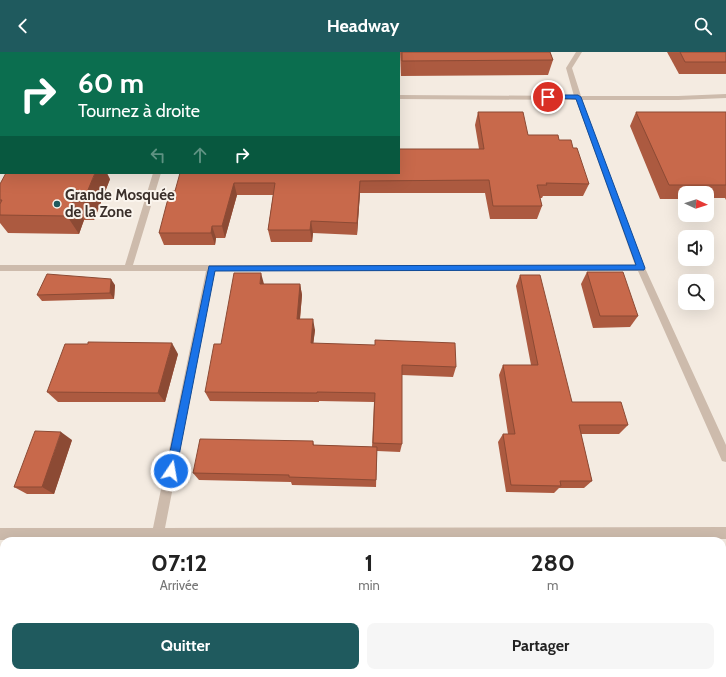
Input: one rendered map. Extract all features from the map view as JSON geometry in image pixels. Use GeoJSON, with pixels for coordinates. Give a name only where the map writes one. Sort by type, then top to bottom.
{"type":"FeatureCollection","features":[{"type":"Feature","properties":{"kind":"street"},"geometry":{"type":"LineString","coordinates":[[579,52],[569,68],[578,97],[641,268],[726,457]]}},
{"type":"Feature","properties":{"kind":"street"},"geometry":{"type":"LineString","coordinates":[[400,97],[726,96]]}},
{"type":"Feature","properties":{"kind":"street"},"geometry":{"type":"LineString","coordinates":[[128,268],[157,174]]}},
{"type":"Feature","properties":{"kind":"street"},"geometry":{"type":"LineString","coordinates":[[0,268],[641,268]]}},
{"type":"Feature","properties":{"kind":"street"},"geometry":{"type":"LineString","coordinates":[[158,534],[211,268]]}},
{"type":"Feature","properties":{"kind":"street"},"geometry":{"type":"LineString","coordinates":[[0,534],[158,534],[393,537],[726,534]]}},
{"type":"Feature","properties":{"kind":"building"},"geometry":{"type":"Polygon","coordinates":[[[402,52],[550,52],[553,60],[402,61],[402,52]]]}},
{"type":"Feature","properties":{"kind":"building"},"geometry":{"type":"Polygon","coordinates":[[[680,52],[726,52],[726,62],[685,62],[680,52]]]}},
{"type":"Feature","properties":{"kind":"building"},"geometry":{"type":"Polygon","coordinates":[[[478,112],[523,112],[528,135],[558,135],[559,140],[571,140],[573,148],[577,148],[589,184],[546,183],[547,185],[537,185],[542,206],[493,206],[489,180],[360,181],[357,223],[311,221],[310,230],[268,230],[275,183],[234,183],[222,226],[212,226],[211,233],[159,233],[170,191],[175,191],[180,174],[400,174],[400,149],[484,149],[478,112]]]}},
{"type":"Feature","properties":{"kind":"building"},"geometry":{"type":"Polygon","coordinates":[[[636,112],[726,112],[726,185],[669,185],[636,112]]]}},
{"type":"Feature","properties":{"kind":"building"},"geometry":{"type":"Polygon","coordinates":[[[5,174],[95,174],[83,202],[73,202],[67,216],[0,215],[0,204],[2,200],[0,200],[0,184],[5,174]]]}},
{"type":"Feature","properties":{"kind":"building"},"geometry":{"type":"Polygon","coordinates":[[[587,272],[623,272],[638,316],[600,316],[587,272]]]}},
{"type":"Feature","properties":{"kind":"building"},"geometry":{"type":"Polygon","coordinates":[[[234,273],[261,273],[260,284],[300,284],[297,319],[313,319],[311,343],[375,345],[375,340],[455,343],[456,367],[402,365],[402,444],[373,443],[375,393],[205,392],[214,344],[221,344],[234,273]]]}},
{"type":"Feature","properties":{"kind":"building"},"geometry":{"type":"Polygon","coordinates":[[[47,274],[111,279],[110,293],[37,295],[47,274]]]}},
{"type":"Feature","properties":{"kind":"building"},"geometry":{"type":"Polygon","coordinates":[[[520,275],[540,275],[572,402],[621,402],[628,425],[579,425],[592,481],[560,481],[561,486],[511,485],[503,434],[515,434],[503,365],[538,365],[520,275]]]}},
{"type":"Feature","properties":{"kind":"building"},"geometry":{"type":"Polygon","coordinates":[[[88,342],[172,343],[158,393],[47,392],[65,344],[88,344],[88,342]]]}},
{"type":"Feature","properties":{"kind":"building"},"geometry":{"type":"Polygon","coordinates":[[[35,431],[61,432],[42,487],[14,487],[35,431]]]}},
{"type":"Feature","properties":{"kind":"building"},"geometry":{"type":"Polygon","coordinates":[[[200,439],[313,441],[313,445],[377,447],[376,480],[289,477],[289,475],[193,473],[200,439]]]}},
{"type":"Feature","properties":{"kind":"place","name":"Grande Mosquée de la Zone"},"geometry":{"type":"Point","coordinates":[57,204]}},
{"type":"Feature","properties":{"kind":"route"},"geometry":{"type":"LineString","coordinates":[[171,471],[211,268],[641,268],[578,97],[548,97]]}}]}
